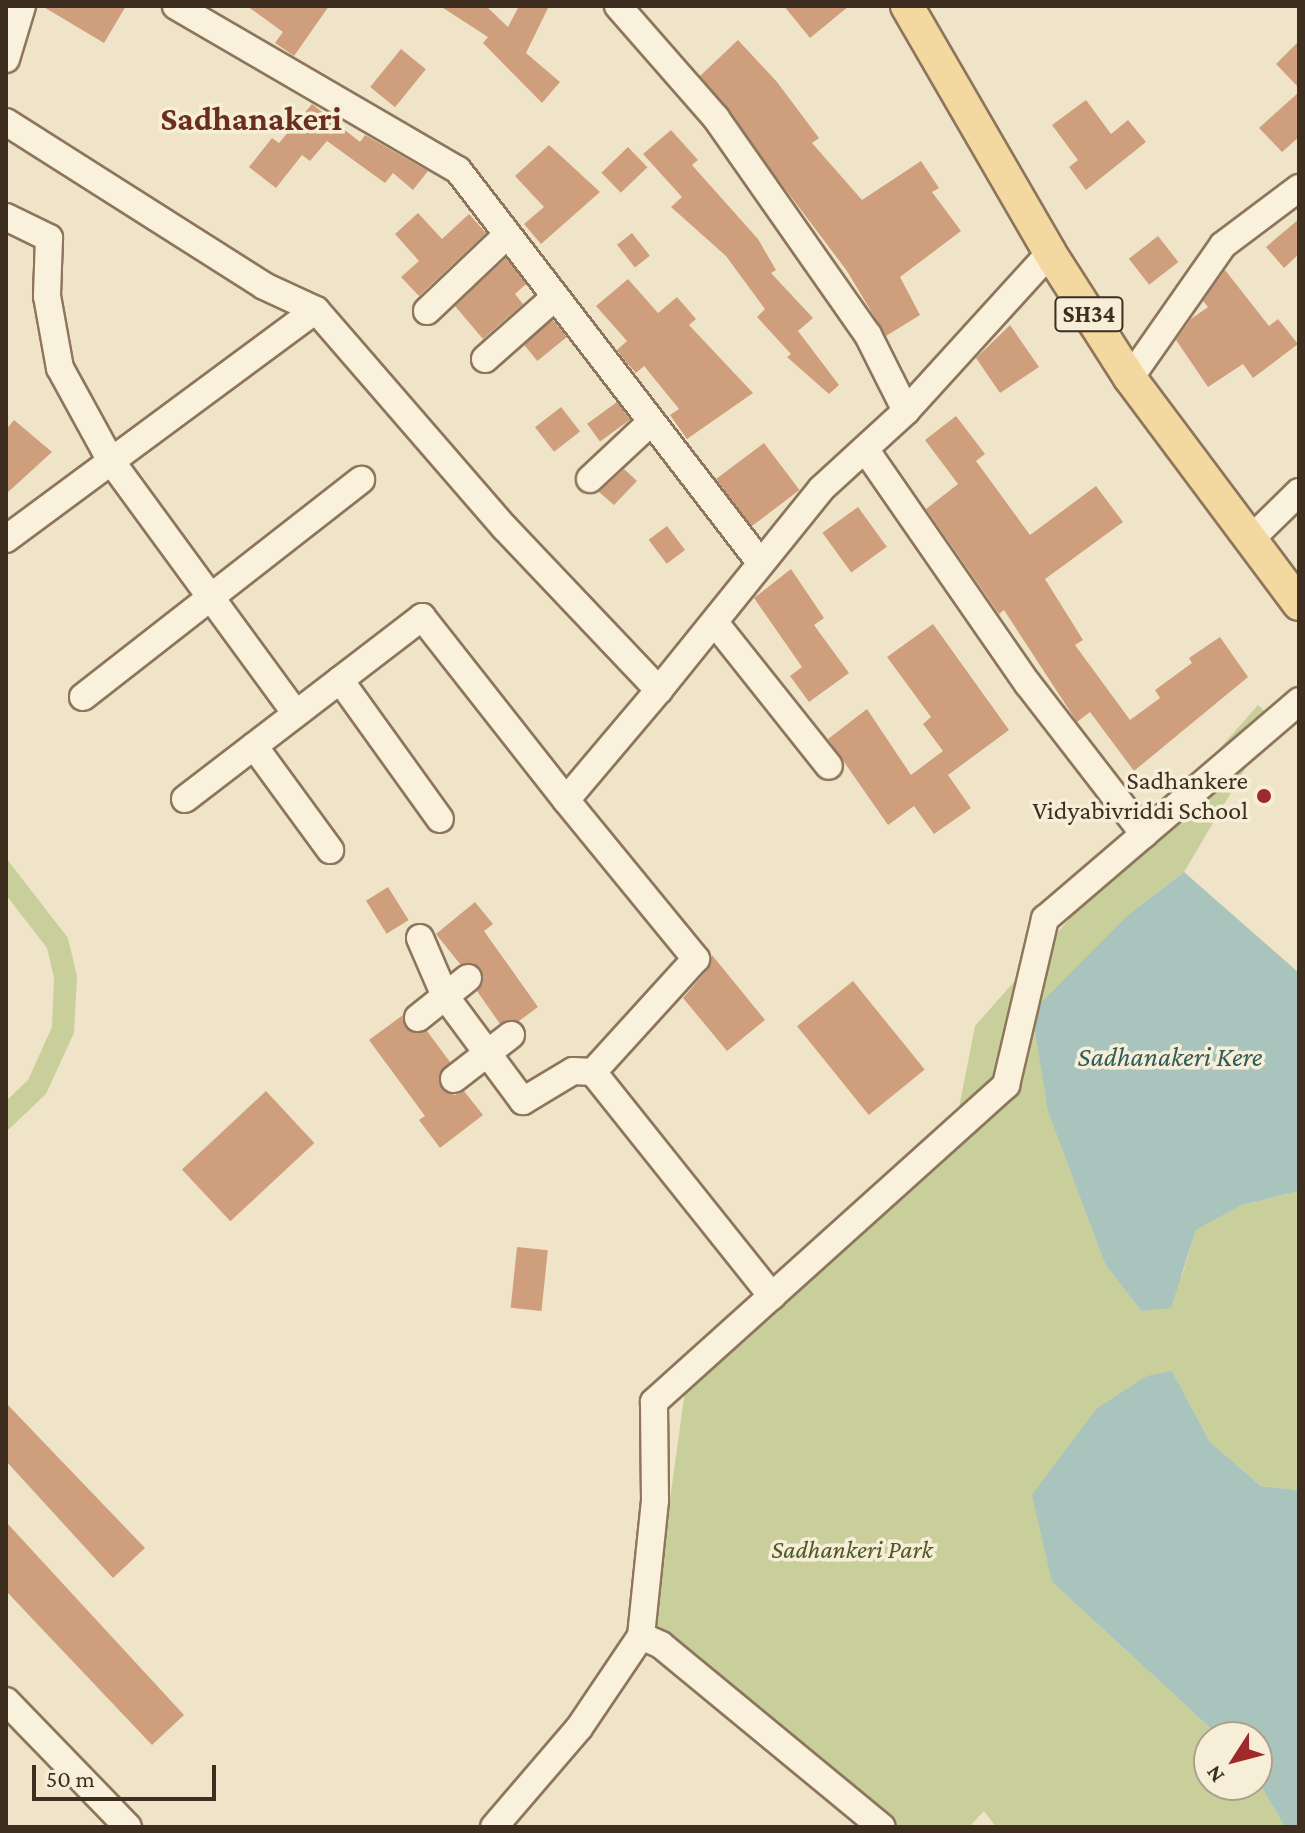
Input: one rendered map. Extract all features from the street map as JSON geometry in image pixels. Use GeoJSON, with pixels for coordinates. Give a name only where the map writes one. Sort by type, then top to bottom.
{"type":"FeatureCollection","features":[{"type":"Feature","properties":{"kind":"main road","name":"SH34"},"geometry":{"type":"LineString","coordinates":[[907,6],[1050,253],[1130,378],[1299,604]]}},
{"type":"Feature","properties":{"kind":"street"},"geometry":{"type":"LineString","coordinates":[[6,59],[22,6]]}},
{"type":"Feature","properties":{"kind":"street"},"geometry":{"type":"LineString","coordinates":[[176,6],[458,170],[760,562]]}},
{"type":"Feature","properties":{"kind":"street"},"geometry":{"type":"LineString","coordinates":[[618,6],[716,118],[868,335],[906,411]]}},
{"type":"Feature","properties":{"kind":"street"},"geometry":{"type":"LineString","coordinates":[[6,122],[264,286],[316,310],[505,528],[659,690]]}},
{"type":"Feature","properties":{"kind":"street"},"geometry":{"type":"LineString","coordinates":[[1130,378],[1223,245],[1299,188]]}},
{"type":"Feature","properties":{"kind":"street"},"geometry":{"type":"LineString","coordinates":[[6,217],[49,238],[47,296],[60,368],[111,461],[296,714]]}},
{"type":"Feature","properties":{"kind":"street"},"geometry":{"type":"LineString","coordinates":[[427,311],[507,235]]}},
{"type":"Feature","properties":{"kind":"street"},"geometry":{"type":"LineString","coordinates":[[566,800],[716,624],[760,562],[821,489],[906,411],[1050,253]]}},
{"type":"Feature","properties":{"kind":"street"},"geometry":{"type":"LineString","coordinates":[[485,359],[555,297]]}},
{"type":"Feature","properties":{"kind":"street"},"geometry":{"type":"LineString","coordinates":[[6,539],[316,310]]}},
{"type":"Feature","properties":{"kind":"street"},"geometry":{"type":"LineString","coordinates":[[590,479],[651,422]]}},
{"type":"Feature","properties":{"kind":"street"},"geometry":{"type":"LineString","coordinates":[[865,449],[1028,684],[1144,834]]}},
{"type":"Feature","properties":{"kind":"street"},"geometry":{"type":"LineString","coordinates":[[83,697],[361,480]]}},
{"type":"Feature","properties":{"kind":"street"},"geometry":{"type":"LineString","coordinates":[[1251,539],[1299,492]]}},
{"type":"Feature","properties":{"kind":"street"},"geometry":{"type":"LineString","coordinates":[[185,799],[422,617],[696,959],[593,1072]]}},
{"type":"Feature","properties":{"kind":"street"},"geometry":{"type":"LineString","coordinates":[[716,624],[829,766]]}},
{"type":"Feature","properties":{"kind":"street"},"geometry":{"type":"LineString","coordinates":[[340,680],[440,819]]}},
{"type":"Feature","properties":{"kind":"street"},"geometry":{"type":"LineString","coordinates":[[494,1827],[579,1728],[641,1636],[655,1500],[654,1402],[1006,1085],[1045,919],[1299,701]]}},
{"type":"Feature","properties":{"kind":"street"},"geometry":{"type":"LineString","coordinates":[[254,746],[330,850]]}},
{"type":"Feature","properties":{"kind":"street"},"geometry":{"type":"LineString","coordinates":[[420,938],[445,996],[523,1101],[573,1071],[593,1072],[772,1296]]}},
{"type":"Feature","properties":{"kind":"street"},"geometry":{"type":"LineString","coordinates":[[418,1018],[468,978]]}},
{"type":"Feature","properties":{"kind":"street"},"geometry":{"type":"LineString","coordinates":[[454,1079],[511,1035]]}},
{"type":"Feature","properties":{"kind":"street"},"geometry":{"type":"LineString","coordinates":[[641,1636],[661,1645],[882,1827]]}},
{"type":"Feature","properties":{"kind":"street"},"geometry":{"type":"LineString","coordinates":[[6,1701],[128,1827]]}},
{"type":"Feature","properties":{"kind":"green space","name":"Sadhankeri Park"},"geometry":{"type":"Polygon","coordinates":[[[1258,705],[1274,720],[1184,872],[1128,915],[1049,1111],[1105,1264],[1141,1311],[1182,1276],[1196,1230],[1242,1205],[1299,1191],[1299,1490],[1261,1486],[1210,1442],[1172,1371],[1052,1582],[1203,1721],[1193,1721],[1193,1801],[1270,1801],[1285,1827],[996,1827],[984,1811],[969,1827],[895,1827],[652,1629],[689,1362],[955,1128],[975,1026],[1258,705]]]}},
{"type":"Feature","properties":{"kind":"green space"},"geometry":{"type":"Polygon","coordinates":[[[6,858],[68,938],[77,976],[74,1033],[46,1094],[6,1132],[6,1101],[28,1080],[52,1027],[54,978],[47,948],[6,895],[6,858]]]}},
{"type":"Feature","properties":{"kind":"water","name":"Sadhanakeri Kere"},"geometry":{"type":"Polygon","coordinates":[[[1184,872],[1299,973],[1299,1191],[1242,1205],[1196,1230],[1171,1308],[1141,1311],[1105,1264],[1048,1111],[1032,1012],[1128,915],[1184,872]]]}},
{"type":"Feature","properties":{"kind":"water"},"geometry":{"type":"Polygon","coordinates":[[[1172,1371],[1210,1442],[1261,1486],[1299,1490],[1299,1827],[1285,1827],[1270,1801],[1273,1801],[1273,1721],[1203,1721],[1052,1582],[1032,1495],[1096,1409],[1147,1376],[1172,1371]]]}},
{"type":"Feature","properties":{"kind":"building"},"geometry":{"type":"Polygon","coordinates":[[[42,6],[126,6],[104,43],[42,6]]]}},
{"type":"Feature","properties":{"kind":"building"},"geometry":{"type":"Polygon","coordinates":[[[247,6],[329,6],[294,56],[275,43],[283,32],[247,6]]]}},
{"type":"Feature","properties":{"kind":"building"},"geometry":{"type":"Polygon","coordinates":[[[440,6],[486,6],[508,27],[519,6],[549,6],[526,53],[560,82],[542,103],[483,43],[488,37],[440,6]]]}},
{"type":"Feature","properties":{"kind":"building"},"geometry":{"type":"Polygon","coordinates":[[[784,6],[849,6],[810,38],[784,6]]]}},
{"type":"Feature","properties":{"kind":"building"},"geometry":{"type":"Polygon","coordinates":[[[738,40],[777,82],[819,138],[812,143],[862,200],[921,161],[939,188],[932,192],[961,231],[900,277],[920,315],[886,336],[847,271],[700,76],[738,40]]]}},
{"type":"Feature","properties":{"kind":"building"},"geometry":{"type":"Polygon","coordinates":[[[1299,41],[1299,88],[1276,64],[1299,41]]]}},
{"type":"Feature","properties":{"kind":"building"},"geometry":{"type":"Polygon","coordinates":[[[401,49],[426,69],[395,107],[370,87],[401,49]]]}},
{"type":"Feature","properties":{"kind":"building"},"geometry":{"type":"Polygon","coordinates":[[[1299,92],[1299,137],[1282,152],[1259,128],[1299,92]]]}},
{"type":"Feature","properties":{"kind":"building"},"geometry":{"type":"Polygon","coordinates":[[[1086,100],[1111,134],[1128,120],[1146,142],[1086,190],[1069,167],[1078,160],[1052,125],[1086,100]]]}},
{"type":"Feature","properties":{"kind":"building"},"geometry":{"type":"Polygon","coordinates":[[[312,104],[360,142],[365,135],[428,171],[413,190],[393,173],[385,183],[327,141],[310,161],[302,155],[276,188],[249,167],[272,138],[279,143],[312,104]]]}},
{"type":"Feature","properties":{"kind":"building"},"geometry":{"type":"Polygon","coordinates":[[[671,130],[698,160],[692,165],[758,239],[776,270],[771,273],[813,318],[798,331],[839,385],[829,394],[787,357],[791,354],[757,317],[765,309],[726,256],[671,207],[682,197],[643,154],[671,130]]]}},
{"type":"Feature","properties":{"kind":"building"},"geometry":{"type":"Polygon","coordinates":[[[549,145],[600,192],[541,244],[524,224],[544,207],[515,176],[549,145]]]}},
{"type":"Feature","properties":{"kind":"building"},"geometry":{"type":"Polygon","coordinates":[[[628,147],[647,167],[621,193],[601,173],[628,147]]]}},
{"type":"Feature","properties":{"kind":"building"},"geometry":{"type":"Polygon","coordinates":[[[418,213],[442,239],[469,214],[486,233],[419,296],[401,277],[419,261],[395,234],[418,213]]]}},
{"type":"Feature","properties":{"kind":"building"},"geometry":{"type":"Polygon","coordinates":[[[1299,219],[1299,254],[1284,268],[1266,247],[1299,219]]]}},
{"type":"Feature","properties":{"kind":"building"},"geometry":{"type":"Polygon","coordinates":[[[632,233],[650,256],[635,268],[617,245],[632,233]]]}},
{"type":"Feature","properties":{"kind":"building"},"geometry":{"type":"Polygon","coordinates":[[[1158,236],[1178,262],[1149,285],[1129,259],[1158,236]]]}},
{"type":"Feature","properties":{"kind":"building"},"geometry":{"type":"Polygon","coordinates":[[[506,258],[526,284],[515,294],[523,304],[483,339],[455,306],[506,258]]]}},
{"type":"Feature","properties":{"kind":"building"},"geometry":{"type":"Polygon","coordinates":[[[1225,270],[1269,326],[1278,319],[1298,344],[1253,378],[1243,364],[1208,387],[1176,340],[1191,319],[1208,307],[1203,301],[1225,270]]]}},
{"type":"Feature","properties":{"kind":"building"},"geometry":{"type":"Polygon","coordinates":[[[628,279],[658,313],[677,297],[696,319],[689,325],[753,393],[687,439],[670,415],[679,409],[644,366],[636,373],[626,362],[617,350],[627,341],[596,306],[628,279]]]}},
{"type":"Feature","properties":{"kind":"building"},"geometry":{"type":"Polygon","coordinates":[[[553,320],[567,337],[537,361],[523,344],[553,320]]]}},
{"type":"Feature","properties":{"kind":"building"},"geometry":{"type":"Polygon","coordinates":[[[1010,325],[1039,367],[1000,393],[976,358],[1010,325]]]}},
{"type":"Feature","properties":{"kind":"building"},"geometry":{"type":"Polygon","coordinates":[[[617,402],[630,420],[600,442],[587,424],[617,402]]]}},
{"type":"Feature","properties":{"kind":"building"},"geometry":{"type":"Polygon","coordinates":[[[561,407],[580,431],[554,452],[535,427],[561,407]]]}},
{"type":"Feature","properties":{"kind":"building"},"geometry":{"type":"Polygon","coordinates":[[[956,416],[985,454],[976,461],[1030,535],[1096,486],[1123,522],[1045,579],[1083,640],[1075,645],[1130,720],[1160,698],[1155,690],[1192,663],[1189,658],[1220,637],[1248,677],[1134,771],[1090,712],[1077,722],[1004,610],[999,614],[926,509],[958,484],[925,440],[956,416]]]}},
{"type":"Feature","properties":{"kind":"building"},"geometry":{"type":"Polygon","coordinates":[[[14,420],[52,452],[6,494],[6,430],[14,420]]]}},
{"type":"Feature","properties":{"kind":"building"},"geometry":{"type":"Polygon","coordinates":[[[764,443],[800,490],[752,526],[716,479],[764,443]]]}},
{"type":"Feature","properties":{"kind":"building"},"geometry":{"type":"Polygon","coordinates":[[[624,469],[637,481],[614,505],[599,492],[624,469]]]}},
{"type":"Feature","properties":{"kind":"building"},"geometry":{"type":"Polygon","coordinates":[[[858,507],[887,547],[851,573],[822,533],[858,507]]]}},
{"type":"Feature","properties":{"kind":"building"},"geometry":{"type":"Polygon","coordinates":[[[667,526],[685,550],[667,564],[649,540],[667,526]]]}},
{"type":"Feature","properties":{"kind":"building"},"geometry":{"type":"Polygon","coordinates":[[[791,569],[824,618],[814,625],[849,673],[809,702],[790,676],[802,667],[754,598],[791,569]]]}},
{"type":"Feature","properties":{"kind":"building"},"geometry":{"type":"Polygon","coordinates":[[[933,624],[1009,730],[948,775],[971,808],[934,834],[914,806],[888,825],[828,739],[867,709],[911,775],[943,751],[923,724],[931,717],[887,657],[933,624]]]}},
{"type":"Feature","properties":{"kind":"building"},"geometry":{"type":"Polygon","coordinates":[[[388,887],[409,920],[387,934],[366,901],[388,887]]]}},
{"type":"Feature","properties":{"kind":"building"},"geometry":{"type":"Polygon","coordinates":[[[475,902],[493,924],[484,931],[538,1007],[519,1021],[500,1024],[477,991],[483,983],[481,969],[473,963],[460,964],[436,934],[475,902]]]}},
{"type":"Feature","properties":{"kind":"building"},"geometry":{"type":"Polygon","coordinates":[[[712,955],[765,1020],[727,1051],[683,998],[708,969],[712,955]]]}},
{"type":"Feature","properties":{"kind":"building"},"geometry":{"type":"Polygon","coordinates":[[[853,981],[925,1070],[869,1115],[797,1026],[853,981]]]}},
{"type":"Feature","properties":{"kind":"building"},"geometry":{"type":"Polygon","coordinates":[[[403,1015],[406,1029],[427,1031],[450,1062],[439,1074],[442,1089],[455,1095],[464,1091],[483,1115],[440,1148],[419,1120],[425,1116],[369,1040],[403,1015]]]}},
{"type":"Feature","properties":{"kind":"building"},"geometry":{"type":"Polygon","coordinates":[[[266,1091],[314,1143],[230,1221],[182,1169],[266,1091]]]}},
{"type":"Feature","properties":{"kind":"building"},"geometry":{"type":"Polygon","coordinates":[[[517,1247],[548,1250],[541,1311],[511,1308],[517,1247]]]}},
{"type":"Feature","properties":{"kind":"building"},"geometry":{"type":"Polygon","coordinates":[[[6,1403],[145,1548],[113,1578],[6,1461],[6,1403]]]}},
{"type":"Feature","properties":{"kind":"building"},"geometry":{"type":"Polygon","coordinates":[[[6,1522],[184,1715],[152,1745],[6,1591],[6,1522]]]}},
{"type":"Feature","properties":{"kind":"place","name":"Sadhankere Vidyabivriddi School"},"geometry":{"type":"Point","coordinates":[1264,796]}},
{"type":"Feature","properties":{"kind":"district","name":"Sadhanakeri"},"geometry":{"type":"Point","coordinates":[251,119]}}]}
